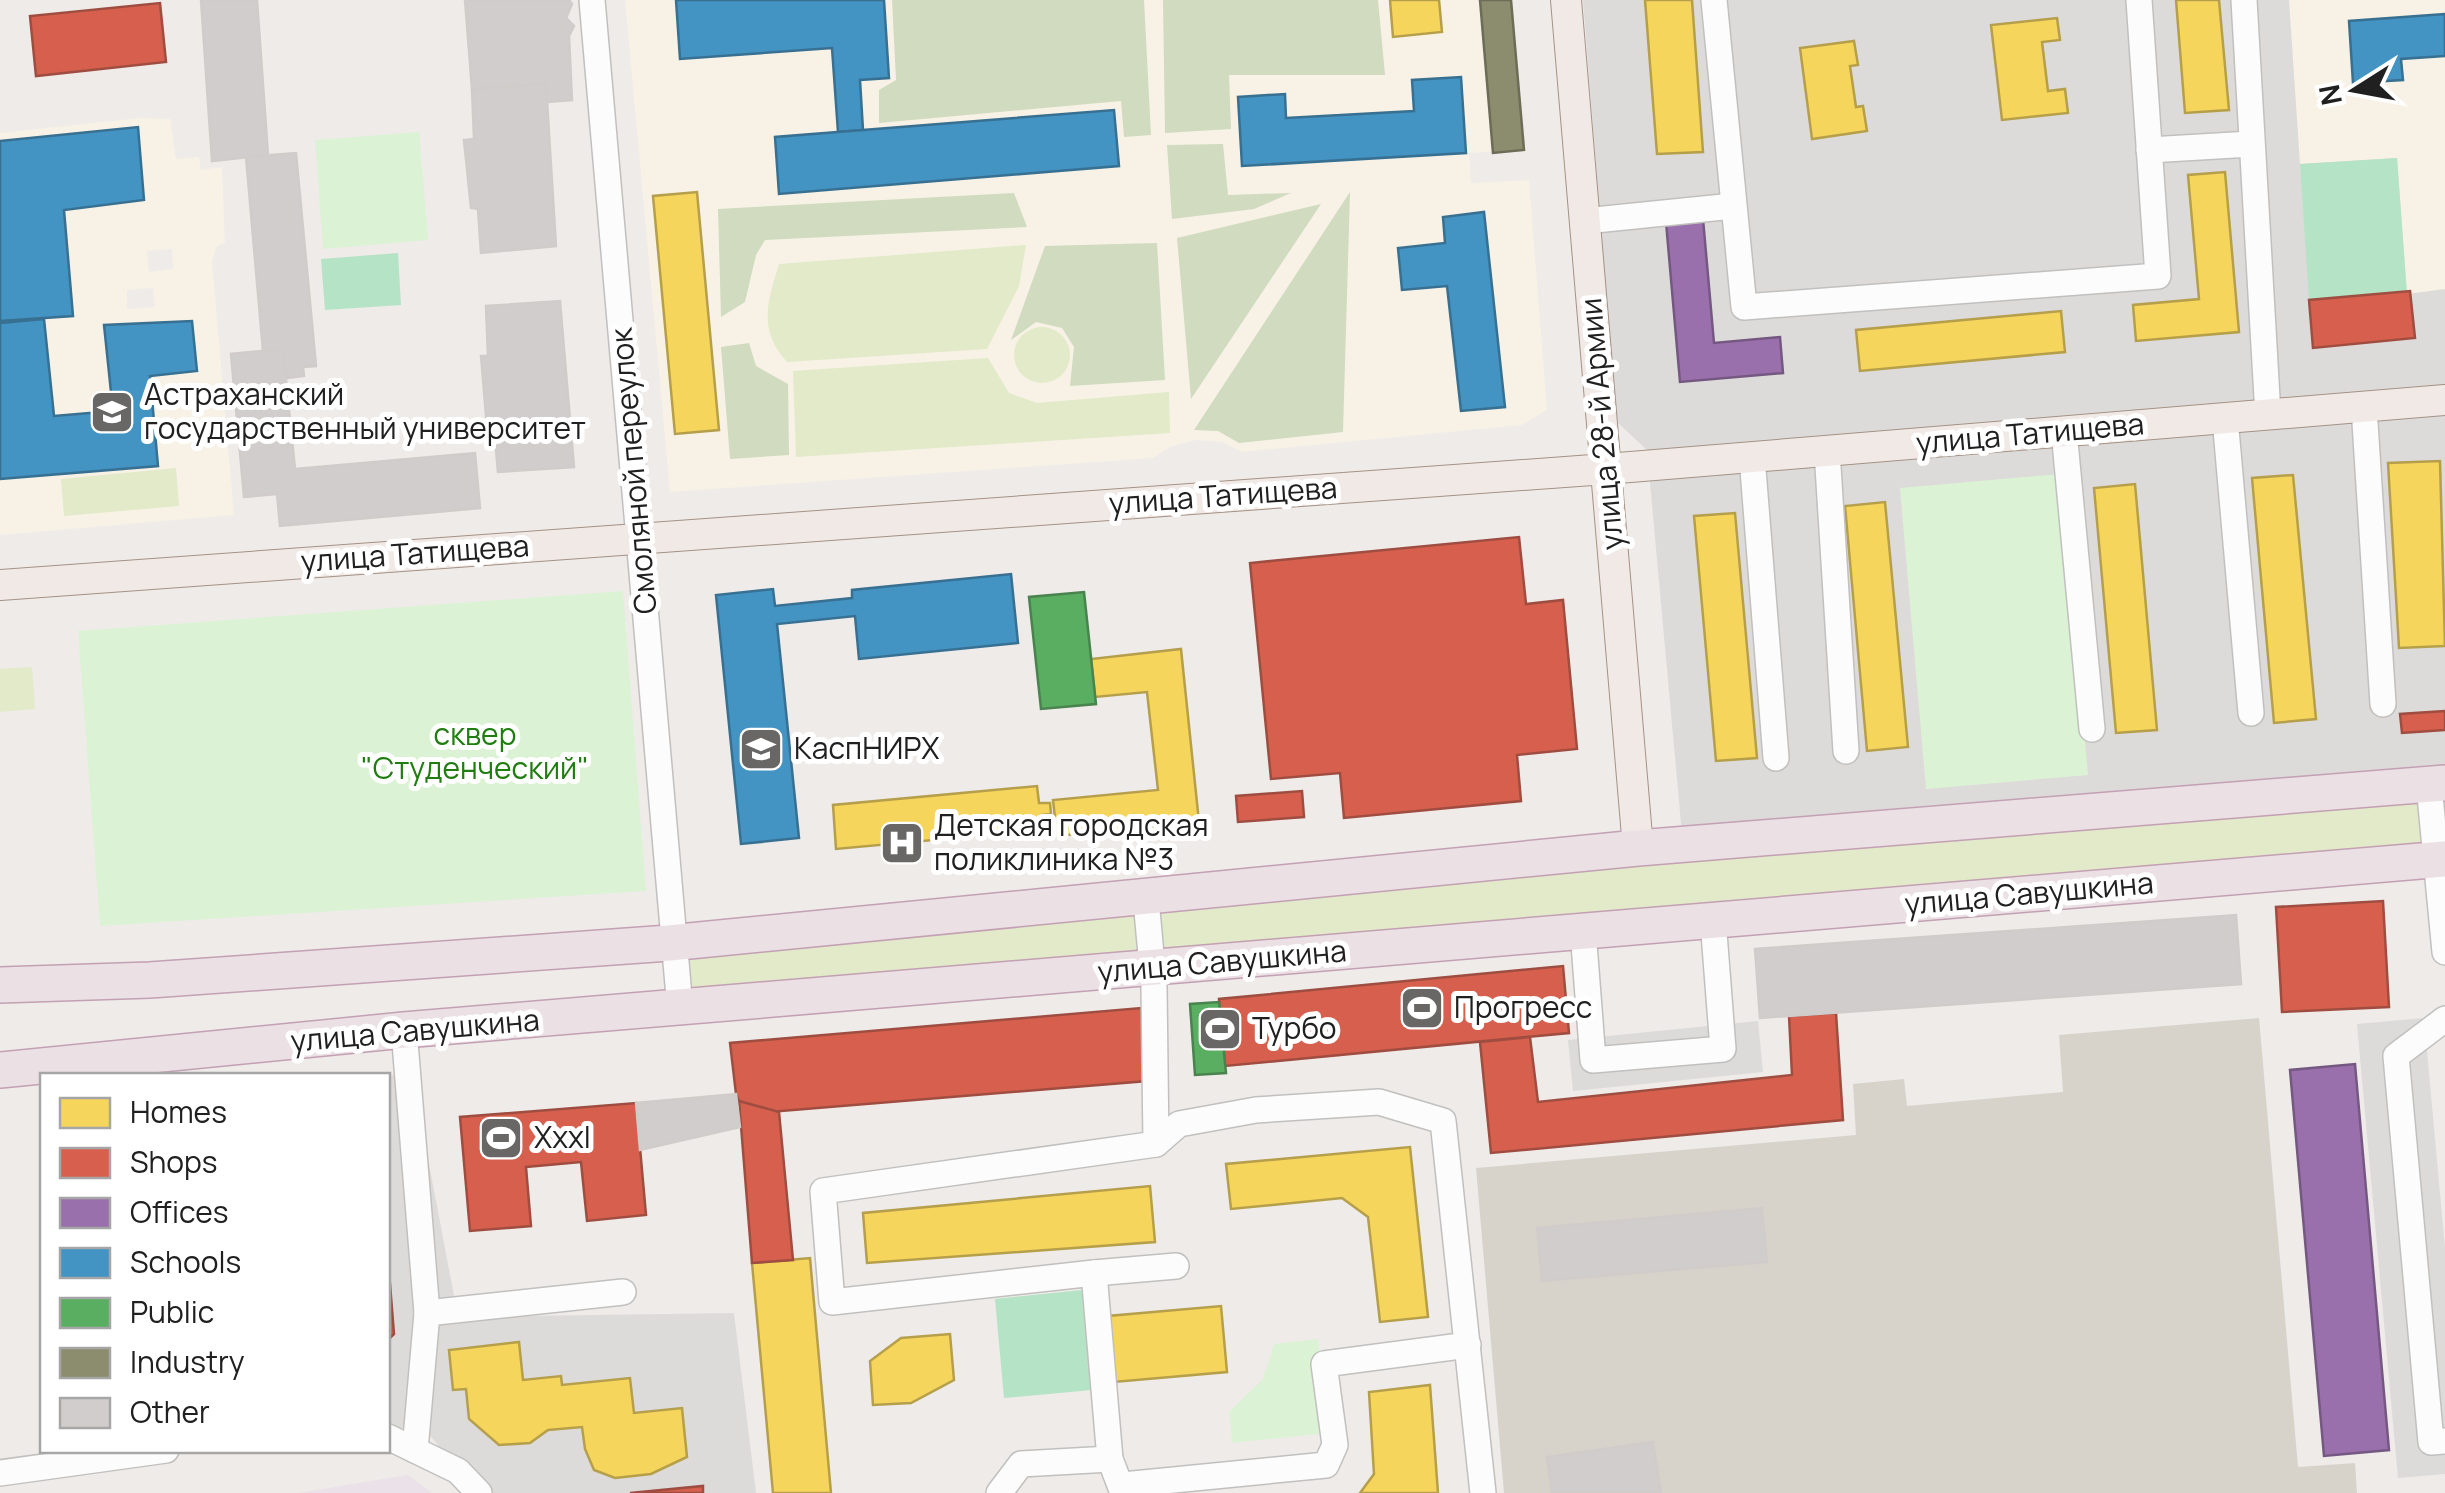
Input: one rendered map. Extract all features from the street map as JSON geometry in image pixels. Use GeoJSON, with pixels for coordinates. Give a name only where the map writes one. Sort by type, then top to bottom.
{"type":"FeatureCollection","features":[{"type":"Feature","properties":{"kind":"highway"},"geometry":{"type":"LineString","coordinates":[[0,985],[150,980],[676,942],[1146,900],[1638,848],[2437,784]]}},
{"type":"Feature","properties":{"kind":"highway","name":"улица Савушкина"},"geometry":{"type":"LineString","coordinates":[[0,1070],[404,1030],[2440,859]]}},
{"type":"Feature","properties":{"kind":"main road","name":"улица 28-й Армии"},"geometry":{"type":"LineString","coordinates":[[1566,0],[1638,848]]}},
{"type":"Feature","properties":{"kind":"main road","name":"улица Татищева"},"geometry":{"type":"LineString","coordinates":[[0,585],[1606,469],[2445,400]]}},
{"type":"Feature","properties":{"kind":"street","name":"Смоляной переулок"},"geometry":{"type":"LineString","coordinates":[[592,0],[680,1008]]}},
{"type":"Feature","properties":{"kind":"street"},"geometry":{"type":"LineString","coordinates":[[1714,0],[1744,307],[2158,276],[2139,0]]}},
{"type":"Feature","properties":{"kind":"street"},"geometry":{"type":"LineString","coordinates":[[2244,0],[2268,415]]}},
{"type":"Feature","properties":{"kind":"street"},"geometry":{"type":"LineString","coordinates":[[2149,150],[2250,144]]}},
{"type":"Feature","properties":{"kind":"street"},"geometry":{"type":"LineString","coordinates":[[1585,221],[1733,206]]}},
{"type":"Feature","properties":{"kind":"street"},"geometry":{"type":"LineString","coordinates":[[2364,407],[2383,704]]}},
{"type":"Feature","properties":{"kind":"street"},"geometry":{"type":"LineString","coordinates":[[2225,418],[2251,713]]}},
{"type":"Feature","properties":{"kind":"street"},"geometry":{"type":"LineString","coordinates":[[2064,432],[2092,729]]}},
{"type":"Feature","properties":{"kind":"street"},"geometry":{"type":"LineString","coordinates":[[1827,451],[1846,751]]}},
{"type":"Feature","properties":{"kind":"street"},"geometry":{"type":"LineString","coordinates":[[1752,457],[1776,758]]}},
{"type":"Feature","properties":{"kind":"street"},"geometry":{"type":"LineString","coordinates":[[2437,784],[2445,952]]}},
{"type":"Feature","properties":{"kind":"street"},"geometry":{"type":"LineString","coordinates":[[1146,900],[1152,968],[1156,1144]]}},
{"type":"Feature","properties":{"kind":"street"},"geometry":{"type":"LineString","coordinates":[[1583,931],[1594,1060],[1612,1059],[1723,1048],[1714,920]]}},
{"type":"Feature","properties":{"kind":"street"},"geometry":{"type":"LineString","coordinates":[[2445,1019],[2396,1056],[2431,1442],[2445,1441]]}},
{"type":"Feature","properties":{"kind":"street"},"geometry":{"type":"LineString","coordinates":[[404,1030],[426,1312],[416,1450]]}},
{"type":"Feature","properties":{"kind":"street"},"geometry":{"type":"LineString","coordinates":[[1176,1266],[832,1302],[823,1191],[1156,1144],[1178,1124],[1256,1110],[1378,1102],[1444,1121],[1483,1493]]}},
{"type":"Feature","properties":{"kind":"street"},"geometry":{"type":"LineString","coordinates":[[1094,1273],[1110,1459],[1123,1489],[1326,1465],[1334,1445],[1324,1364],[1468,1345]]}},
{"type":"Feature","properties":{"kind":"street"},"geometry":{"type":"LineString","coordinates":[[426,1312],[623,1292]]}},
{"type":"Feature","properties":{"kind":"street"},"geometry":{"type":"LineString","coordinates":[[390,1438],[458,1470],[479,1493]]}},
{"type":"Feature","properties":{"kind":"street"},"geometry":{"type":"LineString","coordinates":[[0,1473],[144,1453]]}},
{"type":"Feature","properties":{"kind":"street"},"geometry":{"type":"LineString","coordinates":[[999,1493],[1021,1464],[1110,1459]]}},
{"type":"Feature","properties":{"kind":"shaded area"},"geometry":{"type":"Polygon","coordinates":[[[625,0],[1511,0],[1524,150],[1469,153],[1471,183],[1529,180],[1547,410],[1522,425],[1242,452],[1222,442],[1196,440],[1170,447],[1153,458],[670,492],[625,0]]]}},
{"type":"Feature","properties":{"kind":"shaded area"},"geometry":{"type":"Polygon","coordinates":[[[1583,0],[2445,0],[2445,769],[1682,834],[1647,450],[1616,421],[1583,0]]]}},
{"type":"Feature","properties":{"kind":"shaded area"},"geometry":{"type":"Polygon","coordinates":[[[2289,0],[2445,0],[2445,289],[2407,294],[2397,158],[2300,164],[2289,0]]]}},
{"type":"Feature","properties":{"kind":"shaded area","name":"Астраханский государственный университет"},"geometry":{"type":"Polygon","coordinates":[[[140,118],[170,119],[176,159],[199,157],[201,170],[222,167],[225,243],[217,246],[212,261],[234,515],[0,535],[0,133],[140,118]],[[172,249],[147,251],[149,272],[173,269],[172,249]],[[153,288],[127,290],[127,309],[155,307],[153,288]]]}},
{"type":"Feature","properties":{"kind":"shaded area"},"geometry":{"type":"Polygon","coordinates":[[[2259,1018],[2298,1467],[2355,1463],[2357,1493],[1504,1493],[1476,1168],[1856,1135],[1853,1084],[1904,1079],[1907,1106],[2063,1092],[2059,1035],[2259,1018]]]}},
{"type":"Feature","properties":{"kind":"shaded area"},"geometry":{"type":"Polygon","coordinates":[[[2424,1018],[2445,1248],[2445,1474],[2398,1478],[2357,1024],[2424,1018]]]}},
{"type":"Feature","properties":{"kind":"shaded area"},"geometry":{"type":"Polygon","coordinates":[[[1758,1021],[1763,1072],[1573,1091],[1568,1040],[1758,1021]]]}},
{"type":"Feature","properties":{"kind":"shaded area"},"geometry":{"type":"Polygon","coordinates":[[[412,1074],[458,1317],[734,1313],[756,1493],[478,1493],[423,1427],[390,1428],[390,1075],[412,1074]]]}},
{"type":"Feature","properties":{"kind":"shaded area"},"geometry":{"type":"Polygon","coordinates":[[[408,1475],[432,1493],[298,1493],[408,1475]]]}},
{"type":"Feature","properties":{"kind":"green space"},"geometry":{"type":"Polygon","coordinates":[[[892,0],[1144,0],[1151,135],[1124,137],[1121,101],[879,123],[879,90],[896,80],[892,0]]]}},
{"type":"Feature","properties":{"kind":"green space"},"geometry":{"type":"Polygon","coordinates":[[[1163,0],[1378,0],[1385,75],[1229,75],[1231,129],[1165,133],[1163,0]]]}},
{"type":"Feature","properties":{"kind":"green space"},"geometry":{"type":"Polygon","coordinates":[[[419,132],[428,240],[323,249],[315,140],[419,132]]]}},
{"type":"Feature","properties":{"kind":"green space"},"geometry":{"type":"Polygon","coordinates":[[[1223,144],[1228,195],[1291,193],[1254,209],[1172,219],[1167,145],[1223,144]]]}},
{"type":"Feature","properties":{"kind":"green space"},"geometry":{"type":"Polygon","coordinates":[[[2397,158],[2407,294],[2309,300],[2300,164],[2397,158]]]}},
{"type":"Feature","properties":{"kind":"green space"},"geometry":{"type":"Polygon","coordinates":[[[1350,192],[1343,432],[1239,443],[1218,431],[1194,430],[1350,192]]]}},
{"type":"Feature","properties":{"kind":"green space"},"geometry":{"type":"Polygon","coordinates":[[[1014,193],[1027,227],[765,240],[756,255],[745,302],[721,317],[718,209],[1014,193]]]}},
{"type":"Feature","properties":{"kind":"green space"},"geometry":{"type":"Polygon","coordinates":[[[1321,204],[1191,399],[1177,238],[1321,204]]]}},
{"type":"Feature","properties":{"kind":"green space"},"geometry":{"type":"Polygon","coordinates":[[[1157,243],[1165,380],[1070,386],[1074,347],[1062,328],[1036,322],[1011,340],[1045,246],[1157,243]]]}},
{"type":"Feature","properties":{"kind":"green space"},"geometry":{"type":"Polygon","coordinates":[[[1026,245],[1019,286],[987,349],[787,362],[772,338],[769,304],[779,264],[1026,245]]]}},
{"type":"Feature","properties":{"kind":"green space"},"geometry":{"type":"Polygon","coordinates":[[[398,253],[401,305],[325,310],[321,259],[398,253]]]}},
{"type":"Feature","properties":{"kind":"green space"},"geometry":{"type":"Polygon","coordinates":[[[1042,327],[1062,335],[1070,355],[1062,375],[1042,383],[1022,375],[1014,355],[1022,335],[1042,327]]]}},
{"type":"Feature","properties":{"kind":"green space"},"geometry":{"type":"Polygon","coordinates":[[[749,343],[756,366],[788,384],[789,455],[730,459],[721,347],[749,343]]]}},
{"type":"Feature","properties":{"kind":"green space"},"geometry":{"type":"Polygon","coordinates":[[[988,358],[1009,393],[1037,403],[1169,392],[1170,433],[796,457],[793,371],[988,358]]]}},
{"type":"Feature","properties":{"kind":"green space"},"geometry":{"type":"Polygon","coordinates":[[[176,468],[179,506],[64,516],[61,479],[176,468]]]}},
{"type":"Feature","properties":{"kind":"green space"},"geometry":{"type":"Polygon","coordinates":[[[2061,474],[2088,775],[1926,789],[1900,488],[2061,474]]]}},
{"type":"Feature","properties":{"kind":"green space","name":"сквер \"Студенческий\""},"geometry":{"type":"Polygon","coordinates":[[[623,591],[646,891],[100,926],[78,631],[623,591]]]}},
{"type":"Feature","properties":{"kind":"green space"},"geometry":{"type":"Polygon","coordinates":[[[32,667],[35,709],[0,712],[0,669],[32,667]]]}},
{"type":"Feature","properties":{"kind":"green space"},"geometry":{"type":"Polygon","coordinates":[[[2445,783],[2445,859],[688,1000],[685,952],[2445,783]]]}},
{"type":"Feature","properties":{"kind":"green space"},"geometry":{"type":"Polygon","coordinates":[[[1082,1290],[1092,1390],[1004,1398],[995,1299],[1082,1290]]]}},
{"type":"Feature","properties":{"kind":"green space"},"geometry":{"type":"Polygon","coordinates":[[[1318,1339],[1328,1433],[1232,1443],[1229,1412],[1263,1379],[1274,1344],[1318,1339]]]}},
{"type":"Feature","properties":{"kind":"building: Homes"},"geometry":{"type":"Polygon","coordinates":[[[1390,0],[1439,0],[1442,32],[1393,37],[1390,0]]]}},
{"type":"Feature","properties":{"kind":"building: Homes"},"geometry":{"type":"Polygon","coordinates":[[[1645,0],[1692,0],[1703,152],[1657,154],[1645,0]]]}},
{"type":"Feature","properties":{"kind":"building: Homes"},"geometry":{"type":"Polygon","coordinates":[[[2176,0],[2219,0],[2229,110],[2185,113],[2176,0]]]}},
{"type":"Feature","properties":{"kind":"building: Homes"},"geometry":{"type":"Polygon","coordinates":[[[2057,18],[2060,40],[2042,42],[2048,91],[2065,89],[2068,113],[2002,120],[1991,25],[2057,18]]]}},
{"type":"Feature","properties":{"kind":"building: Homes"},"geometry":{"type":"Polygon","coordinates":[[[1854,41],[1858,65],[1850,66],[1856,107],[1863,106],[1867,131],[1812,139],[1800,48],[1854,41]]]}},
{"type":"Feature","properties":{"kind":"building: Homes"},"geometry":{"type":"Polygon","coordinates":[[[2225,172],[2239,332],[2136,341],[2133,305],[2199,299],[2188,175],[2225,172]]]}},
{"type":"Feature","properties":{"kind":"building: Homes"},"geometry":{"type":"Polygon","coordinates":[[[697,192],[719,430],[675,434],[653,196],[697,192]]]}},
{"type":"Feature","properties":{"kind":"building: Homes"},"geometry":{"type":"Polygon","coordinates":[[[2061,311],[2065,352],[1860,371],[1856,330],[2061,311]]]}},
{"type":"Feature","properties":{"kind":"building: Homes"},"geometry":{"type":"Polygon","coordinates":[[[2440,461],[2445,646],[2399,648],[2388,463],[2440,461]]]}},
{"type":"Feature","properties":{"kind":"building: Homes"},"geometry":{"type":"Polygon","coordinates":[[[2293,475],[2316,719],[2274,723],[2252,478],[2293,475]]]}},
{"type":"Feature","properties":{"kind":"building: Homes"},"geometry":{"type":"Polygon","coordinates":[[[2135,484],[2157,730],[2116,733],[2094,488],[2135,484]]]}},
{"type":"Feature","properties":{"kind":"building: Homes"},"geometry":{"type":"Polygon","coordinates":[[[1885,502],[1908,747],[1867,751],[1845,506],[1885,502]]]}},
{"type":"Feature","properties":{"kind":"building: Homes"},"geometry":{"type":"Polygon","coordinates":[[[1735,513],[1757,758],[1716,761],[1694,516],[1735,513]]]}},
{"type":"Feature","properties":{"kind":"building: Homes"},"geometry":{"type":"Polygon","coordinates":[[[1181,649],[1199,822],[1057,836],[1053,800],[1158,790],[1147,692],[1095,697],[1091,659],[1181,649]]]}},
{"type":"Feature","properties":{"kind":"building: Homes"},"geometry":{"type":"Polygon","coordinates":[[[1037,786],[1039,803],[1050,803],[1051,814],[1041,815],[1042,830],[836,849],[833,805],[1037,786]]]}},
{"type":"Feature","properties":{"kind":"building: Homes"},"geometry":{"type":"Polygon","coordinates":[[[1410,1147],[1428,1317],[1380,1322],[1368,1217],[1342,1198],[1231,1209],[1226,1164],[1410,1147]]]}},
{"type":"Feature","properties":{"kind":"building: Homes"},"geometry":{"type":"Polygon","coordinates":[[[1150,1186],[1155,1242],[867,1263],[863,1213],[1150,1186]]]}},
{"type":"Feature","properties":{"kind":"building: Homes"},"geometry":{"type":"Polygon","coordinates":[[[810,1258],[831,1493],[773,1493],[752,1263],[810,1258]]]}},
{"type":"Feature","properties":{"kind":"building: Homes"},"geometry":{"type":"Polygon","coordinates":[[[1221,1306],[1227,1372],[1114,1382],[1108,1316],[1221,1306]]]}},
{"type":"Feature","properties":{"kind":"building: Homes"},"geometry":{"type":"Polygon","coordinates":[[[950,1334],[954,1380],[911,1403],[873,1405],[870,1361],[901,1338],[950,1334]]]}},
{"type":"Feature","properties":{"kind":"building: Homes"},"geometry":{"type":"Polygon","coordinates":[[[519,1342],[523,1380],[561,1376],[562,1385],[630,1378],[634,1413],[682,1408],[687,1457],[651,1474],[615,1478],[594,1470],[585,1449],[582,1427],[548,1430],[530,1443],[499,1445],[469,1419],[466,1389],[453,1390],[449,1350],[519,1342]]]}},
{"type":"Feature","properties":{"kind":"building: Homes"},"geometry":{"type":"Polygon","coordinates":[[[1430,1385],[1438,1493],[1360,1493],[1374,1474],[1369,1392],[1430,1385]]]}},
{"type":"Feature","properties":{"kind":"building: Shops"},"geometry":{"type":"Polygon","coordinates":[[[160,3],[166,62],[36,76],[30,16],[160,3]]]}},
{"type":"Feature","properties":{"kind":"building: Shops"},"geometry":{"type":"Polygon","coordinates":[[[2410,291],[2415,338],[2313,348],[2309,300],[2410,291]]]}},
{"type":"Feature","properties":{"kind":"building: Shops"},"geometry":{"type":"Polygon","coordinates":[[[1519,537],[1526,604],[1563,600],[1577,749],[1517,755],[1521,801],[1344,818],[1340,773],[1271,779],[1250,563],[1519,537]]]}},
{"type":"Feature","properties":{"kind":"building: Shops"},"geometry":{"type":"Polygon","coordinates":[[[2445,711],[2445,730],[2402,733],[2400,714],[2445,711]]]}},
{"type":"Feature","properties":{"kind":"building: Shops"},"geometry":{"type":"Polygon","coordinates":[[[1302,791],[1304,817],[1238,822],[1236,796],[1302,791]]]}},
{"type":"Feature","properties":{"kind":"building: Shops"},"geometry":{"type":"Polygon","coordinates":[[[2383,901],[2389,1007],[2282,1012],[2276,907],[2383,901]]]}},
{"type":"Feature","properties":{"kind":"building: Shops"},"geometry":{"type":"Polygon","coordinates":[[[1563,966],[1569,1033],[1225,1066],[1219,999],[1563,966]]]}},
{"type":"Feature","properties":{"kind":"building: Shops"},"geometry":{"type":"Polygon","coordinates":[[[1141,1008],[1147,1081],[769,1112],[739,1101],[736,1094],[730,1043],[1141,1008]]]}},
{"type":"Feature","properties":{"kind":"building: Shops"},"geometry":{"type":"Polygon","coordinates":[[[1836,1013],[1843,1120],[1491,1153],[1480,1042],[1530,1037],[1538,1102],[1792,1075],[1789,1016],[1836,1013]]]}},
{"type":"Feature","properties":{"kind":"building: Shops"},"geometry":{"type":"Polygon","coordinates":[[[739,1101],[779,1112],[793,1260],[752,1263],[739,1101]]]}},
{"type":"Feature","properties":{"kind":"building: Shops"},"geometry":{"type":"Polygon","coordinates":[[[636,1103],[646,1215],[587,1221],[581,1162],[526,1167],[531,1226],[470,1231],[460,1117],[636,1103]]]}},
{"type":"Feature","properties":{"kind":"building: Shops"},"geometry":{"type":"Polygon","coordinates":[[[390,1284],[394,1334],[390,1338],[390,1284]]]}},
{"type":"Feature","properties":{"kind":"building: Shops"},"geometry":{"type":"Polygon","coordinates":[[[703,1486],[703,1493],[630,1493],[703,1486]]]}},
{"type":"Feature","properties":{"kind":"building: Offices"},"geometry":{"type":"Polygon","coordinates":[[[1703,219],[1714,343],[1780,337],[1783,373],[1680,382],[1666,222],[1703,219]]]}},
{"type":"Feature","properties":{"kind":"building: Offices"},"geometry":{"type":"Polygon","coordinates":[[[2355,1064],[2389,1450],[2324,1456],[2290,1070],[2355,1064]]]}},
{"type":"Feature","properties":{"kind":"building: Schools"},"geometry":{"type":"Polygon","coordinates":[[[676,0],[884,0],[889,78],[860,80],[863,130],[838,132],[832,48],[680,59],[676,0]]]}},
{"type":"Feature","properties":{"kind":"building: Schools"},"geometry":{"type":"Polygon","coordinates":[[[2445,14],[2445,56],[2401,59],[2403,80],[2353,83],[2349,21],[2445,14]]]}},
{"type":"Feature","properties":{"kind":"building: Schools"},"geometry":{"type":"Polygon","coordinates":[[[1461,77],[1466,153],[1242,166],[1238,97],[1285,94],[1286,118],[1414,111],[1412,80],[1461,77]]]}},
{"type":"Feature","properties":{"kind":"building: Schools"},"geometry":{"type":"Polygon","coordinates":[[[1114,110],[1119,166],[779,194],[775,137],[1114,110]]]}},
{"type":"Feature","properties":{"kind":"building: Schools"},"geometry":{"type":"Polygon","coordinates":[[[138,127],[144,200],[64,210],[73,316],[0,321],[0,141],[138,127]]]}},
{"type":"Feature","properties":{"kind":"building: Schools"},"geometry":{"type":"Polygon","coordinates":[[[1484,212],[1505,407],[1461,411],[1447,286],[1402,290],[1398,248],[1445,243],[1443,217],[1484,212]]]}},
{"type":"Feature","properties":{"kind":"building: Schools"},"geometry":{"type":"Polygon","coordinates":[[[44,319],[54,416],[113,411],[104,325],[192,321],[197,371],[150,376],[158,466],[0,479],[0,323],[44,319]]]}},
{"type":"Feature","properties":{"kind":"building: Schools","name":"КаспНИРХ"},"geometry":{"type":"Polygon","coordinates":[[[1011,574],[1018,643],[859,659],[855,616],[777,624],[799,838],[741,844],[716,595],[773,589],[775,606],[852,598],[852,590],[1011,574]]]}},
{"type":"Feature","properties":{"kind":"building: Public"},"geometry":{"type":"Polygon","coordinates":[[[1084,592],[1096,704],[1041,709],[1029,597],[1084,592]]]}},
{"type":"Feature","properties":{"kind":"building: Public"},"geometry":{"type":"Polygon","coordinates":[[[1219,1002],[1226,1073],[1195,1075],[1190,1004],[1219,1002]]]}},
{"type":"Feature","properties":{"kind":"building: Industry"},"geometry":{"type":"Polygon","coordinates":[[[1480,0],[1511,0],[1524,150],[1493,153],[1480,0]]]}},
{"type":"Feature","properties":{"kind":"building: Other"},"geometry":{"type":"Polygon","coordinates":[[[201,0],[257,0],[268,155],[212,161],[201,0]]]}},
{"type":"Feature","properties":{"kind":"building: Other"},"geometry":{"type":"Polygon","coordinates":[[[465,0],[569,0],[572,4],[566,18],[574,26],[569,36],[572,100],[548,102],[546,84],[472,89],[465,0]]]}},
{"type":"Feature","properties":{"kind":"building: Other"},"geometry":{"type":"Polygon","coordinates":[[[546,84],[556,246],[481,253],[478,209],[471,208],[464,140],[474,139],[472,89],[546,84]]]}},
{"type":"Feature","properties":{"kind":"building: Other"},"geometry":{"type":"Polygon","coordinates":[[[296,153],[316,366],[303,367],[304,376],[286,378],[283,349],[263,351],[246,157],[296,153]]]}},
{"type":"Feature","properties":{"kind":"building: Other"},"geometry":{"type":"Polygon","coordinates":[[[560,301],[574,467],[498,472],[494,427],[487,427],[481,356],[488,356],[486,306],[560,301]]]}},
{"type":"Feature","properties":{"kind":"building: Other"},"geometry":{"type":"Polygon","coordinates":[[[283,349],[295,469],[475,453],[480,508],[280,526],[277,494],[244,497],[231,354],[283,349]]]}},
{"type":"Feature","properties":{"kind":"building: Other"},"geometry":{"type":"Polygon","coordinates":[[[2236,915],[2241,984],[1760,1018],[1755,949],[2236,915]]]}},
{"type":"Feature","properties":{"kind":"building: Other"},"geometry":{"type":"Polygon","coordinates":[[[736,1094],[740,1127],[640,1150],[636,1103],[736,1094]]]}},
{"type":"Feature","properties":{"kind":"building: Other"},"geometry":{"type":"Polygon","coordinates":[[[1762,1208],[1767,1262],[1542,1281],[1537,1228],[1762,1208]]]}},
{"type":"Feature","properties":{"kind":"building: Other"},"geometry":{"type":"Polygon","coordinates":[[[1653,1442],[1661,1493],[1552,1493],[1547,1457],[1653,1442]]]}},
{"type":"Feature","properties":{"kind":"place","name":"Астраханский государственный университет"},"geometry":{"type":"Point","coordinates":[112,412]}},
{"type":"Feature","properties":{"kind":"place","name":"КаспНИРХ"},"geometry":{"type":"Point","coordinates":[761,749]}},
{"type":"Feature","properties":{"kind":"place","name":"Детская городская поликлиника №3"},"geometry":{"type":"Point","coordinates":[902,843]}},
{"type":"Feature","properties":{"kind":"place","name":"Прогресс"},"geometry":{"type":"Point","coordinates":[1422,1008]}},
{"type":"Feature","properties":{"kind":"place","name":"Турбо"},"geometry":{"type":"Point","coordinates":[1220,1029]}},
{"type":"Feature","properties":{"kind":"place","name":"Xxxl"},"geometry":{"type":"Point","coordinates":[501,1138]}}]}
